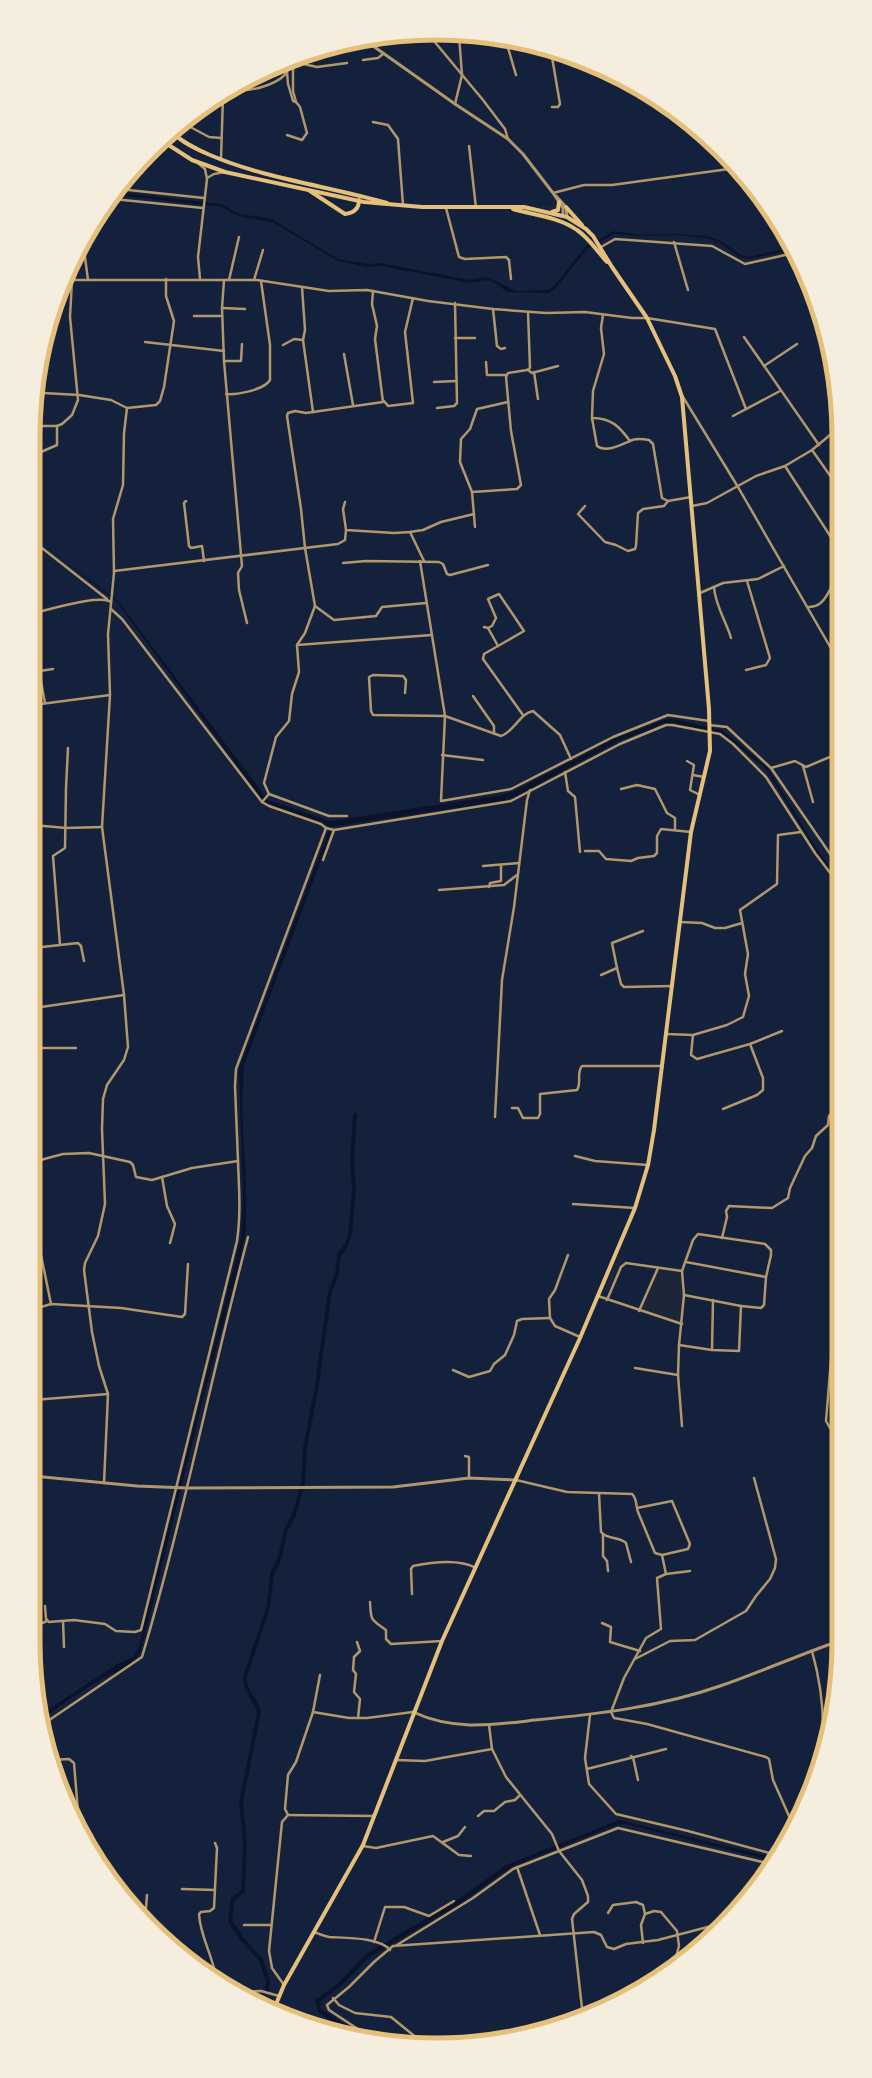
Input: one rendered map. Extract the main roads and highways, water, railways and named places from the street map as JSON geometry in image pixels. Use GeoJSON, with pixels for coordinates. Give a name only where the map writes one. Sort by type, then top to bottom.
{"type":"FeatureCollection","features":[{"type":"Feature","properties":{"kind":"main road"},"geometry":{"type":"LineString","coordinates":[[176,137],[221,159],[250,170],[356,194],[394,205]]}},
{"type":"Feature","properties":{"kind":"main road"},"geometry":{"type":"LineString","coordinates":[[168,144],[199,164],[225,172],[306,188],[360,201],[403,206],[446,208],[524,207],[552,212],[586,229]]}},
{"type":"Feature","properties":{"kind":"main road"},"geometry":{"type":"LineString","coordinates":[[306,188],[345,214],[356,210],[360,201]]}},
{"type":"Feature","properties":{"kind":"main road"},"geometry":{"type":"LineString","coordinates":[[356,194],[360,201]]}},
{"type":"Feature","properties":{"kind":"main road"},"geometry":{"type":"LineString","coordinates":[[552,212],[558,210],[559,202]]}},
{"type":"Feature","properties":{"kind":"main road"},"geometry":{"type":"LineString","coordinates":[[276,2004],[284,1985],[363,1845],[413,1712],[442,1641],[580,1338],[635,1208],[648,1165],[673,986],[691,832],[710,751],[710,731],[692,497],[682,397],[675,376],[647,318],[612,267],[601,247],[566,207]]}},
{"type":"Feature","properties":{"kind":"main road"},"geometry":{"type":"LineString","coordinates":[[509,208],[553,219],[572,227],[582,234],[612,267]]}},
{"type":"Feature","properties":{"kind":"main road"},"geometry":{"type":"LineString","coordinates":[[553,219],[565,218]]}},
{"type":"Feature","properties":{"kind":"main road"},"geometry":{"type":"LineString","coordinates":[[565,218],[572,227]]}},
{"type":"Feature","properties":{"kind":"waterway"},"geometry":{"type":"LineString","coordinates":[[267,1990],[268,1981],[261,1960],[243,1940],[230,1921],[233,1899],[243,1891],[245,1842],[241,1802],[259,1712],[246,1686],[245,1676],[268,1608],[272,1574],[279,1560],[286,1530],[294,1515],[303,1483],[305,1448],[316,1391],[330,1292],[337,1274],[339,1255],[347,1244],[350,1234],[354,1191],[352,1160],[355,1115]]}}]}
